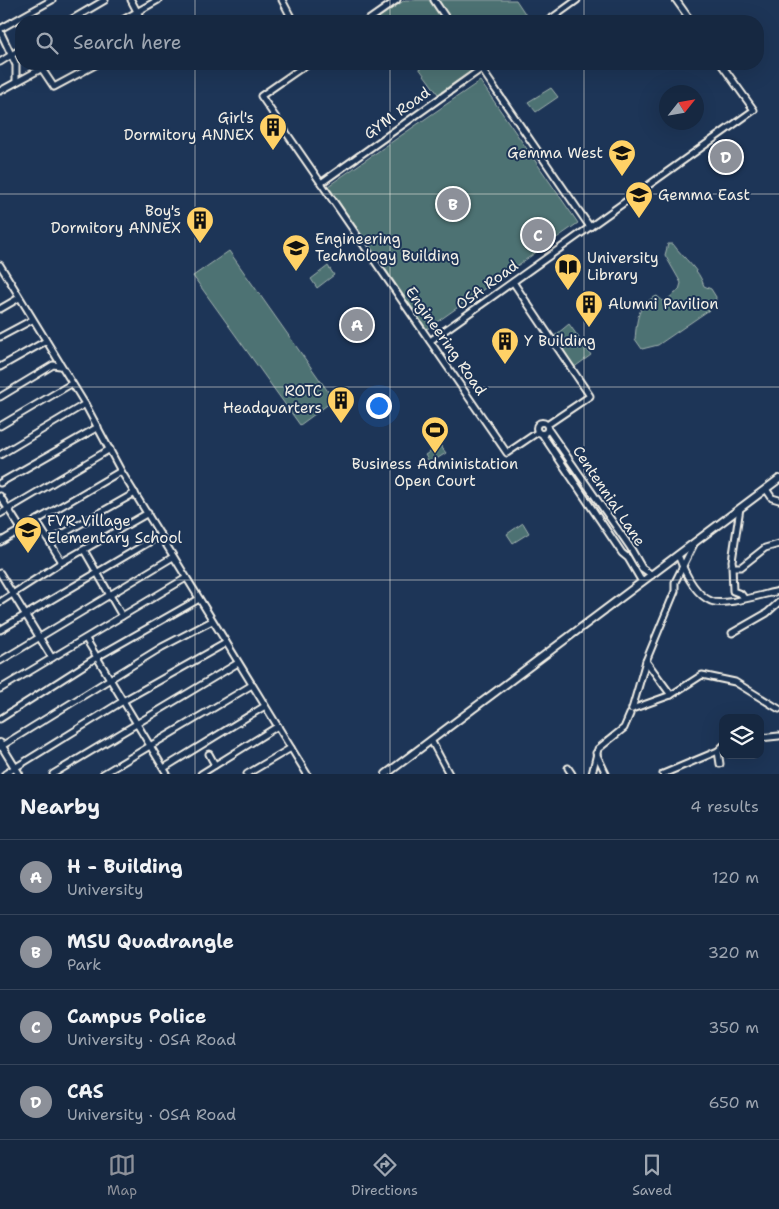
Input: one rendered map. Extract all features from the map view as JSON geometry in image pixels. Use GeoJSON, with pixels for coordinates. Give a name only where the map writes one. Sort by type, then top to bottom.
{"type":"FeatureCollection","features":[{"type":"Feature","properties":{"kind":"street"},"geometry":{"type":"LineString","coordinates":[[26,15],[52,0]]}},
{"type":"Feature","properties":{"kind":"street"},"geometry":{"type":"LineString","coordinates":[[79,15],[105,0]]}},
{"type":"Feature","properties":{"kind":"street"},"geometry":{"type":"LineString","coordinates":[[130,0],[139,15]]}},
{"type":"Feature","properties":{"kind":"street"},"geometry":{"type":"LineString","coordinates":[[132,15],[158,0]]}},
{"type":"Feature","properties":{"kind":"street"},"geometry":{"type":"LineString","coordinates":[[282,0],[290,15]]}},
{"type":"Feature","properties":{"kind":"street"},"geometry":{"type":"LineString","coordinates":[[376,15],[397,0]]}},
{"type":"Feature","properties":{"kind":"street"},"geometry":{"type":"LineString","coordinates":[[434,0],[444,15]]}},
{"type":"Feature","properties":{"kind":"street"},"geometry":{"type":"LineString","coordinates":[[556,15],[577,0]]}},
{"type":"Feature","properties":{"kind":"street"},"geometry":{"type":"LineString","coordinates":[[676,0],[687,15]]}},
{"type":"Feature","properties":{"kind":"street"},"geometry":{"type":"LineString","coordinates":[[15,21],[0,30],[15,62]]}},
{"type":"Feature","properties":{"kind":"street"},"geometry":{"type":"LineString","coordinates":[[0,62],[15,53]]}},
{"type":"Feature","properties":{"kind":"street"},"geometry":{"type":"LineString","coordinates":[[16,70],[16,82]]}},
{"type":"Feature","properties":{"kind":"street"},"geometry":{"type":"LineString","coordinates":[[0,91],[40,70]]}},
{"type":"Feature","properties":{"kind":"street"},"geometry":{"type":"LineString","coordinates":[[43,70],[54,88],[86,70]]}},
{"type":"Feature","properties":{"kind":"street","name":"Engineering Road"},"geometry":{"type":"LineString","coordinates":[[298,70],[261,96],[507,452],[540,433]]}},
{"type":"Feature","properties":{"kind":"street","name":"GYM Road"},"geometry":{"type":"LineString","coordinates":[[321,183],[475,70]]}},
{"type":"Feature","properties":{"kind":"street"},"geometry":{"type":"LineString","coordinates":[[483,70],[590,227]]}},
{"type":"Feature","properties":{"kind":"street","name":"OSA Road"},"geometry":{"type":"LineString","coordinates":[[430,341],[754,110],[725,70]]}},
{"type":"Feature","properties":{"kind":"street"},"geometry":{"type":"LineString","coordinates":[[0,265],[71,384],[85,404],[121,471],[306,772],[298,774]]}},
{"type":"Feature","properties":{"kind":"street"},"geometry":{"type":"LineString","coordinates":[[0,279],[6,275]]}},
{"type":"Feature","properties":{"kind":"street"},"geometry":{"type":"LineString","coordinates":[[513,282],[590,396],[540,433],[537,428],[540,423],[547,427]]}},
{"type":"Feature","properties":{"kind":"street"},"geometry":{"type":"LineString","coordinates":[[0,309],[19,298]]}},
{"type":"Feature","properties":{"kind":"street"},"geometry":{"type":"LineString","coordinates":[[0,338],[32,320]]}},
{"type":"Feature","properties":{"kind":"street"},"geometry":{"type":"LineString","coordinates":[[0,367],[46,341]]}},
{"type":"Feature","properties":{"kind":"street"},"geometry":{"type":"LineString","coordinates":[[0,397],[53,365],[56,359]]}},
{"type":"Feature","properties":{"kind":"street"},"geometry":{"type":"LineString","coordinates":[[53,365],[60,366]]}},
{"type":"Feature","properties":{"kind":"street"},"geometry":{"type":"LineString","coordinates":[[0,426],[71,384]]}},
{"type":"Feature","properties":{"kind":"street"},"geometry":{"type":"LineString","coordinates":[[0,455],[85,404]]}},
{"type":"Feature","properties":{"kind":"street"},"geometry":{"type":"LineString","coordinates":[[0,482],[98,427]]}},
{"type":"Feature","properties":{"kind":"street","name":"Centennial Lane"},"geometry":{"type":"LineString","coordinates":[[547,427],[630,547],[634,562]]}},
{"type":"Feature","properties":{"kind":"street","name":"Centennial Lane"},"geometry":{"type":"LineString","coordinates":[[540,433],[622,553],[634,562],[640,570],[642,582]]}},
{"type":"Feature","properties":{"kind":"street"},"geometry":{"type":"LineString","coordinates":[[0,514],[110,449]]}},
{"type":"Feature","properties":{"kind":"street"},"geometry":{"type":"LineString","coordinates":[[564,468],[572,462]]}},
{"type":"Feature","properties":{"kind":"street"},"geometry":{"type":"LineString","coordinates":[[0,542],[121,471]]}},
{"type":"Feature","properties":{"kind":"street"},"geometry":{"type":"LineString","coordinates":[[390,773],[431,740],[779,479]]}},
{"type":"Feature","properties":{"kind":"street"},"geometry":{"type":"LineString","coordinates":[[766,489],[772,498],[779,500]]}},
{"type":"Feature","properties":{"kind":"street"},"geometry":{"type":"LineString","coordinates":[[585,497],[592,492]]}},
{"type":"Feature","properties":{"kind":"street"},"geometry":{"type":"LineString","coordinates":[[50,541],[135,493]]}},
{"type":"Feature","properties":{"kind":"street"},"geometry":{"type":"LineString","coordinates":[[0,496],[21,529]]}},
{"type":"Feature","properties":{"kind":"street"},"geometry":{"type":"LineString","coordinates":[[740,508],[732,565],[733,591],[741,594],[744,598]]}},
{"type":"Feature","properties":{"kind":"street"},"geometry":{"type":"LineString","coordinates":[[0,602],[62,562],[148,513]]}},
{"type":"Feature","properties":{"kind":"street"},"geometry":{"type":"LineString","coordinates":[[36,520],[62,562]]}},
{"type":"Feature","properties":{"kind":"street"},"geometry":{"type":"LineString","coordinates":[[607,530],[614,524]]}},
{"type":"Feature","properties":{"kind":"street"},"geometry":{"type":"LineString","coordinates":[[0,630],[161,534]]}},
{"type":"Feature","properties":{"kind":"street"},"geometry":{"type":"LineString","coordinates":[[696,542],[675,582],[675,591],[646,661],[632,709],[681,691],[697,677],[708,676],[735,682],[779,709]]}},
{"type":"Feature","properties":{"kind":"street"},"geometry":{"type":"LineString","coordinates":[[732,565],[741,567],[765,548],[779,544]]}},
{"type":"Feature","properties":{"kind":"street"},"geometry":{"type":"LineString","coordinates":[[622,553],[630,547]]}},
{"type":"Feature","properties":{"kind":"street"},"geometry":{"type":"LineString","coordinates":[[84,550],[95,573],[122,616]]}},
{"type":"Feature","properties":{"kind":"street"},"geometry":{"type":"LineString","coordinates":[[678,555],[692,585],[711,602],[722,602],[779,591]]}},
{"type":"Feature","properties":{"kind":"street"},"geometry":{"type":"LineString","coordinates":[[0,661],[173,556]]}},
{"type":"Feature","properties":{"kind":"street","name":"Centennial Lane"},"geometry":{"type":"LineString","coordinates":[[640,570],[652,575]]}},
{"type":"Feature","properties":{"kind":"street"},"geometry":{"type":"LineString","coordinates":[[0,573],[52,658]]}},
{"type":"Feature","properties":{"kind":"street"},"geometry":{"type":"LineString","coordinates":[[0,689],[186,578]]}},
{"type":"Feature","properties":{"kind":"street"},"geometry":{"type":"LineString","coordinates":[[0,719],[97,657],[199,600]]}},
{"type":"Feature","properties":{"kind":"street"},"geometry":{"type":"LineString","coordinates":[[732,633],[767,613],[779,602]]}},
{"type":"Feature","properties":{"kind":"street"},"geometry":{"type":"LineString","coordinates":[[17,771],[1,746],[162,647],[212,620]]}},
{"type":"Feature","properties":{"kind":"street"},"geometry":{"type":"LineString","coordinates":[[86,638],[168,774]]}},
{"type":"Feature","properties":{"kind":"street"},"geometry":{"type":"LineString","coordinates":[[5,774],[17,771],[123,701],[226,643]]}},
{"type":"Feature","properties":{"kind":"street"},"geometry":{"type":"LineString","coordinates":[[646,661],[671,695]]}},
{"type":"Feature","properties":{"kind":"street"},"geometry":{"type":"LineString","coordinates":[[53,774],[238,663]]}},
{"type":"Feature","properties":{"kind":"street"},"geometry":{"type":"LineString","coordinates":[[103,774],[252,685]]}},
{"type":"Feature","properties":{"kind":"street"},"geometry":{"type":"LineString","coordinates":[[164,768],[265,706]]}},
{"type":"Feature","properties":{"kind":"street"},"geometry":{"type":"LineString","coordinates":[[592,774],[596,753],[624,728],[630,714]]}},
{"type":"Feature","properties":{"kind":"street"},"geometry":{"type":"LineString","coordinates":[[201,774],[278,726]]}},
{"type":"Feature","properties":{"kind":"street"},"geometry":{"type":"LineString","coordinates":[[764,738],[779,736]]}},
{"type":"Feature","properties":{"kind":"street"},"geometry":{"type":"LineString","coordinates":[[431,740],[449,774]]}},
{"type":"Feature","properties":{"kind":"street"},"geometry":{"type":"LineString","coordinates":[[247,774],[291,748]]}},
{"type":"Feature","properties":{"kind":"street"},"geometry":{"type":"LineString","coordinates":[[663,774],[718,751],[720,764]]}},
{"type":"Feature","properties":{"kind":"street"},"geometry":{"type":"LineString","coordinates":[[596,753],[606,774]]}},
{"type":"Feature","properties":{"kind":"street"},"geometry":{"type":"LineString","coordinates":[[209,754],[216,765]]}},
{"type":"Feature","properties":{"kind":"street"},"geometry":{"type":"LineString","coordinates":[[568,768],[572,774]]}},
{"type":"Feature","properties":{"kind":"green space"},"geometry":{"type":"Polygon","coordinates":[[[405,0],[429,0],[439,15],[383,15],[405,0]]]}},
{"type":"Feature","properties":{"kind":"green space"},"geometry":{"type":"Polygon","coordinates":[[[438,0],[516,0],[526,15],[449,15],[438,0]]]}},
{"type":"Feature","properties":{"kind":"green space"},"geometry":{"type":"Polygon","coordinates":[[[420,70],[472,70],[438,94],[420,70]]]}},
{"type":"Feature","properties":{"kind":"green space"},"geometry":{"type":"Polygon","coordinates":[[[480,81],[578,223],[427,329],[328,186],[480,81]]]}},
{"type":"Feature","properties":{"kind":"green space"},"geometry":{"type":"Polygon","coordinates":[[[551,88],[558,97],[536,112],[528,102],[551,88]]]}},
{"type":"Feature","properties":{"kind":"green space"},"geometry":{"type":"Polygon","coordinates":[[[668,244],[673,244],[695,269],[704,286],[711,289],[716,297],[715,306],[658,345],[642,349],[635,339],[639,313],[650,299],[657,296],[664,302],[679,290],[681,283],[665,255],[668,244]]]}},
{"type":"Feature","properties":{"kind":"green space"},"geometry":{"type":"Polygon","coordinates":[[[229,251],[334,400],[300,425],[193,276],[229,251]]]}},
{"type":"Feature","properties":{"kind":"green space"},"geometry":{"type":"Polygon","coordinates":[[[328,266],[334,275],[317,288],[311,279],[328,266]]]}},
{"type":"Feature","properties":{"kind":"green space"},"geometry":{"type":"Polygon","coordinates":[[[569,324],[591,355],[573,368],[552,338],[569,324]]]}},
{"type":"Feature","properties":{"kind":"green space","name":"Business Administation Open Court"},"geometry":{"type":"Polygon","coordinates":[[[440,445],[446,453],[430,463],[425,455],[440,445]]]}},
{"type":"Feature","properties":{"kind":"green space"},"geometry":{"type":"Polygon","coordinates":[[[523,523],[529,533],[513,543],[507,534],[523,523]]]}},
{"type":"Feature","properties":{"kind":"place","name":"Girl's Dormitory ANNEX"},"geometry":{"type":"Point","coordinates":[273,151]}},
{"type":"Feature","properties":{"kind":"place","name":"CAS"},"geometry":{"type":"Point","coordinates":[726,157]}},
{"type":"Feature","properties":{"kind":"place","name":"Gemma West"},"geometry":{"type":"Point","coordinates":[622,177]}},
{"type":"Feature","properties":{"kind":"place","name":"MSU Quadrangle"},"geometry":{"type":"Point","coordinates":[453,204]}},
{"type":"Feature","properties":{"kind":"place","name":"Gemma East"},"geometry":{"type":"Point","coordinates":[639,219]}},
{"type":"Feature","properties":{"kind":"place","name":"Campus Police"},"geometry":{"type":"Point","coordinates":[538,235]}},
{"type":"Feature","properties":{"kind":"place","name":"Boy's Dormitory ANNEX"},"geometry":{"type":"Point","coordinates":[200,244]}},
{"type":"Feature","properties":{"kind":"place","name":"Engineering Technology Building"},"geometry":{"type":"Point","coordinates":[296,272]}},
{"type":"Feature","properties":{"kind":"place","name":"University Library"},"geometry":{"type":"Point","coordinates":[568,291]}},
{"type":"Feature","properties":{"kind":"place","name":"H - Building"},"geometry":{"type":"Point","coordinates":[357,325]}},
{"type":"Feature","properties":{"kind":"place","name":"Alumni Pavilion"},"geometry":{"type":"Point","coordinates":[589,328]}},
{"type":"Feature","properties":{"kind":"place","name":"Y Building"},"geometry":{"type":"Point","coordinates":[505,365]}},
{"type":"Feature","properties":{"kind":"place","name":"ROTC Headquarters"},"geometry":{"type":"Point","coordinates":[341,424]}},
{"type":"Feature","properties":{"kind":"place","name":"Business Administation Open Court"},"geometry":{"type":"Point","coordinates":[435,454]}},
{"type":"Feature","properties":{"kind":"place","name":"FVR Village Elementary School"},"geometry":{"type":"Point","coordinates":[28,554]}}]}
